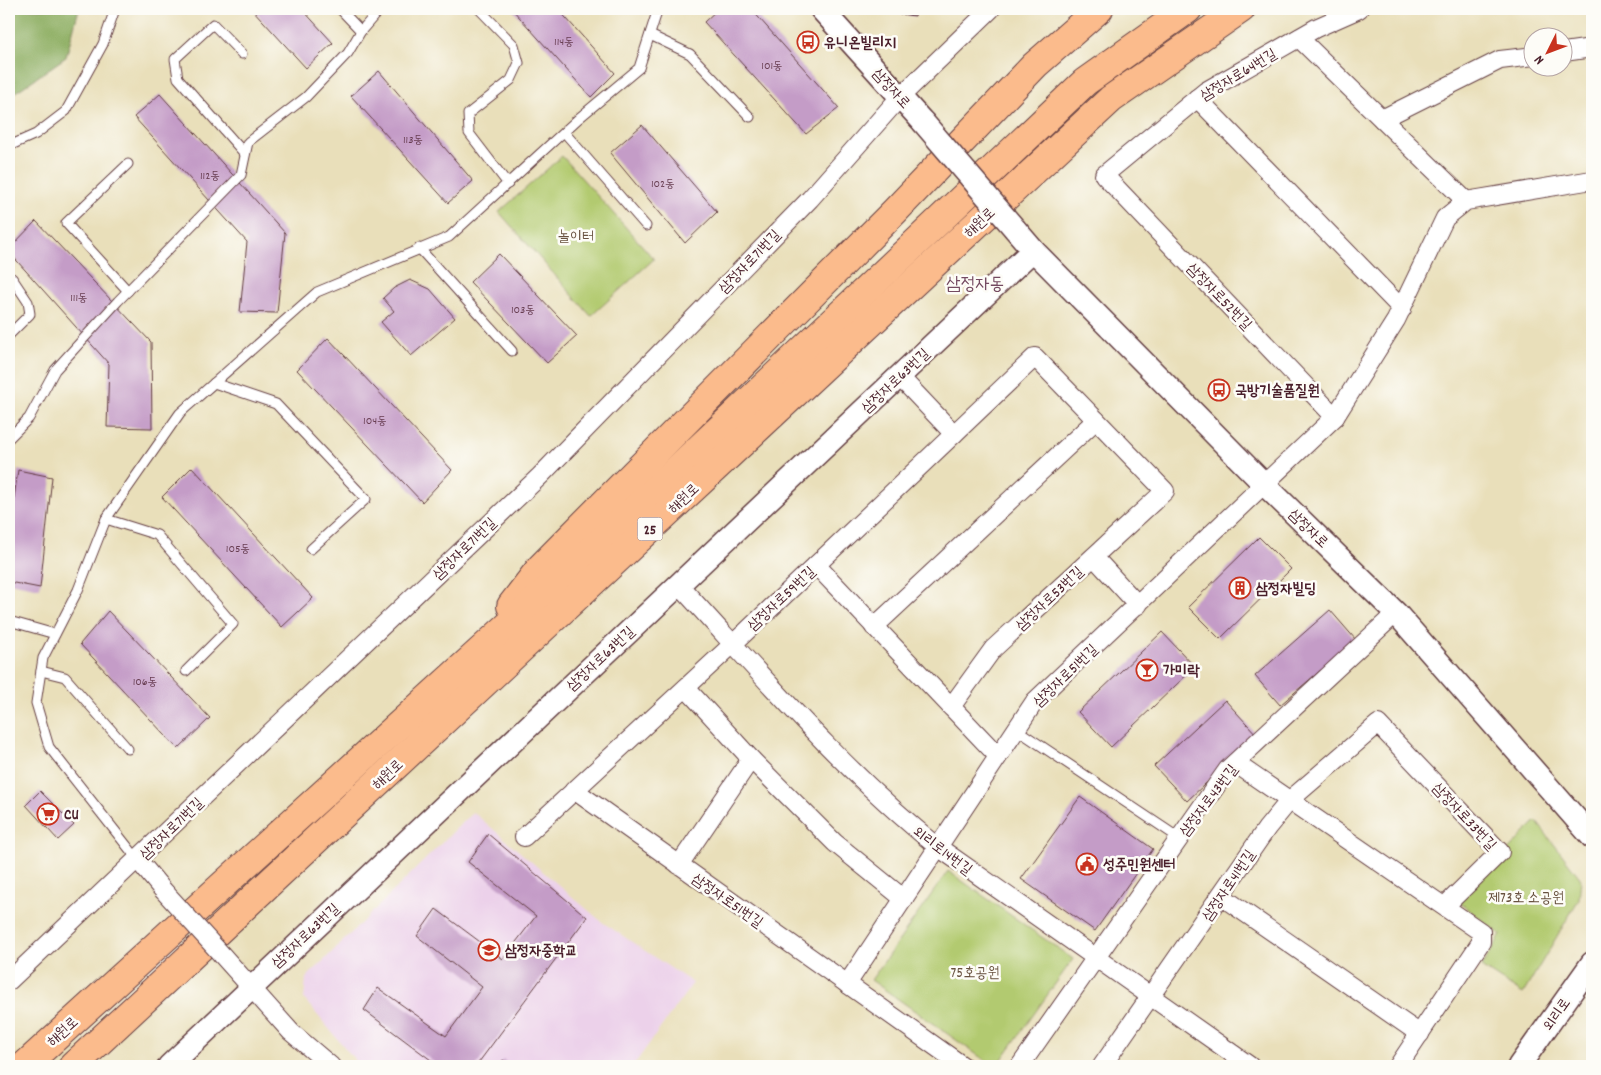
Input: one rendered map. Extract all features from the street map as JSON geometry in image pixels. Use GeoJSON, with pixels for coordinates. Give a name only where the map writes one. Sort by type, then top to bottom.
{"type":"FeatureCollection","features":[{"type":"Feature","properties":{"kind":"highway"},"geometry":{"type":"LineString","coordinates":[[463,667],[541,567],[895,211],[1035,65],[1099,9]]}},
{"type":"Feature","properties":{"kind":"highway","name":"해원로"},"geometry":{"type":"LineString","coordinates":[[24,1066],[610,533],[1085,82],[1188,9]]}},
{"type":"Feature","properties":{"kind":"highway","name":"해원로"},"geometry":{"type":"LineString","coordinates":[[73,1066],[1111,99],[1241,9]]}},
{"type":"Feature","properties":{"kind":"street","name":"삼정자로"},"geometry":{"type":"LineString","coordinates":[[821,9],[1033,250],[1265,485],[1396,613],[1592,837]]}},
{"type":"Feature","properties":{"kind":"street","name":"삼정자로71번길"},"geometry":{"type":"LineString","coordinates":[[9,980],[138,860],[540,476],[810,199],[900,97],[991,9]]}},
{"type":"Feature","properties":{"kind":"street","name":"삼정자로64번길"},"geometry":{"type":"LineString","coordinates":[[1104,175],[1206,91],[1299,38],[1359,9]]}},
{"type":"Feature","properties":{"kind":"street"},"geometry":{"type":"LineString","coordinates":[[1299,38],[1466,201]]}},
{"type":"Feature","properties":{"kind":"street"},"geometry":{"type":"LineString","coordinates":[[1574,51],[1592,48]]}},
{"type":"Feature","properties":{"kind":"street"},"geometry":{"type":"LineString","coordinates":[[1382,119],[1500,60],[1524,57]]}},
{"type":"Feature","properties":{"kind":"street"},"geometry":{"type":"LineString","coordinates":[[1197,98],[1402,309]]}},
{"type":"Feature","properties":{"kind":"street","name":"삼정자로52번길"},"geometry":{"type":"LineString","coordinates":[[1104,175],[1335,417]]}},
{"type":"Feature","properties":{"kind":"street"},"geometry":{"type":"LineString","coordinates":[[1265,485],[1335,417],[1402,309],[1445,218],[1466,201],[1592,180]]}},
{"type":"Feature","properties":{"kind":"street","name":"삼정자로63번길"},"geometry":{"type":"LineString","coordinates":[[168,1066],[1033,250]]}},
{"type":"Feature","properties":{"kind":"street","name":"삼정자로53번길"},"geometry":{"type":"LineString","coordinates":[[951,707],[993,649],[1165,491],[1035,358]]}},
{"type":"Feature","properties":{"kind":"street","name":"삼정자로59번길"},"geometry":{"type":"LineString","coordinates":[[524,836],[686,688],[1035,358]]}},
{"type":"Feature","properties":{"kind":"street"},"geometry":{"type":"LineString","coordinates":[[899,376],[954,434]]}},
{"type":"Feature","properties":{"kind":"street"},"geometry":{"type":"LineString","coordinates":[[874,627],[1096,420]]}},
{"type":"Feature","properties":{"kind":"street","name":"삼정자로51번길"},"geometry":{"type":"LineString","coordinates":[[574,790],[847,984],[1035,701],[1265,485]]}},
{"type":"Feature","properties":{"kind":"street"},"geometry":{"type":"LineString","coordinates":[[1094,557],[1138,605]]}},
{"type":"Feature","properties":{"kind":"street"},"geometry":{"type":"LineString","coordinates":[[816,566],[998,756]]}},
{"type":"Feature","properties":{"kind":"street","name":"외리로14번길"},"geometry":{"type":"LineString","coordinates":[[678,584],[853,774],[903,820],[938,848],[1250,1066]]}},
{"type":"Feature","properties":{"kind":"street","name":"삼정자로43번길"},"geometry":{"type":"LineString","coordinates":[[1020,1066],[1179,838],[1235,763],[1396,613]]}},
{"type":"Feature","properties":{"kind":"street"},"geometry":{"type":"LineString","coordinates":[[686,688],[751,759],[835,843],[904,899]]}},
{"type":"Feature","properties":{"kind":"street","name":"삼정자로41번길"},"geometry":{"type":"LineString","coordinates":[[1111,1063],[1151,998],[1290,800],[1378,724]]}},
{"type":"Feature","properties":{"kind":"street","name":"삼정자로33번길"},"geometry":{"type":"LineString","coordinates":[[1378,724],[1500,852],[1445,906]]}},
{"type":"Feature","properties":{"kind":"street"},"geometry":{"type":"LineString","coordinates":[[679,865],[751,759]]}},
{"type":"Feature","properties":{"kind":"street"},"geometry":{"type":"LineString","coordinates":[[1235,763],[1481,932],[1481,942],[1398,1066]]}},
{"type":"Feature","properties":{"kind":"street"},"geometry":{"type":"LineString","coordinates":[[138,860],[290,1032],[331,1066]]}},
{"type":"Feature","properties":{"kind":"street"},"geometry":{"type":"LineString","coordinates":[[1221,896],[1420,1034]]}},
{"type":"Feature","properties":{"kind":"street","name":"외리로"},"geometry":{"type":"LineString","coordinates":[[1519,1066],[1592,963]]}},
{"type":"Feature","properties":{"kind":"street"},"geometry":{"type":"LineString","coordinates":[[847,984],[963,1066]]}},
{"type":"Feature","properties":{"kind":"lane"},"geometry":{"type":"LineString","coordinates":[[9,146],[36,134],[66,111],[103,44],[115,9]]}},
{"type":"Feature","properties":{"kind":"lane"},"geometry":{"type":"LineString","coordinates":[[340,9],[361,31]]}},
{"type":"Feature","properties":{"kind":"lane"},"geometry":{"type":"LineString","coordinates":[[9,424],[12,434],[29,418],[55,370],[128,291],[242,175],[248,142],[306,97],[348,53],[361,31],[380,9]]}},
{"type":"Feature","properties":{"kind":"lane"},"geometry":{"type":"LineString","coordinates":[[479,9],[514,45],[519,63],[511,80],[468,114],[469,133],[508,184]]}},
{"type":"Feature","properties":{"kind":"lane"},"geometry":{"type":"LineString","coordinates":[[138,860],[49,747],[36,703],[43,658],[78,590],[106,519],[180,413],[317,292],[449,237],[564,132],[640,68],[658,9]]}},
{"type":"Feature","properties":{"kind":"lane"},"geometry":{"type":"LineString","coordinates":[[242,54],[213,24],[175,59],[178,78],[245,154]]}},
{"type":"Feature","properties":{"kind":"lane"},"geometry":{"type":"LineString","coordinates":[[650,35],[690,54],[750,117]]}},
{"type":"Feature","properties":{"kind":"lane"},"geometry":{"type":"LineString","coordinates":[[564,132],[646,226]]}},
{"type":"Feature","properties":{"kind":"lane"},"geometry":{"type":"LineString","coordinates":[[128,164],[66,223],[128,291]]}},
{"type":"Feature","properties":{"kind":"lane"},"geometry":{"type":"LineString","coordinates":[[419,248],[512,351]]}},
{"type":"Feature","properties":{"kind":"lane"},"geometry":{"type":"LineString","coordinates":[[9,279],[12,278],[28,302],[30,314],[9,335]]}},
{"type":"Feature","properties":{"kind":"lane"},"geometry":{"type":"LineString","coordinates":[[214,383],[276,404],[366,499],[311,549]]}},
{"type":"Feature","properties":{"kind":"lane"},"geometry":{"type":"LineString","coordinates":[[106,519],[157,535],[233,624],[186,671]]}},
{"type":"Feature","properties":{"kind":"lane"},"geometry":{"type":"LineString","coordinates":[[9,621],[55,634]]}},
{"type":"Feature","properties":{"kind":"lane"},"geometry":{"type":"LineString","coordinates":[[41,671],[65,677],[128,749]]}},
{"type":"Feature","properties":{"kind":"lane"},"geometry":{"type":"LineString","coordinates":[[1016,729],[1179,838]]}},
{"type":"Feature","properties":{"kind":"shaded area","name":"삼정자중학교"},"geometry":{"type":"Polygon","coordinates":[[[473,812],[602,922],[693,983],[633,1066],[364,1066],[356,1061],[304,999],[306,978],[473,812]]]}},
{"type":"Feature","properties":{"kind":"green space"},"geometry":{"type":"Polygon","coordinates":[[[9,9],[79,9],[66,57],[9,97],[9,9]]]}},
{"type":"Feature","properties":{"kind":"green space","name":"놀이터"},"geometry":{"type":"Polygon","coordinates":[[[562,156],[654,259],[591,316],[499,212],[562,156]]]}},
{"type":"Feature","properties":{"kind":"green space","name":"제73호 소공원"},"geometry":{"type":"Polygon","coordinates":[[[1536,821],[1581,879],[1579,899],[1523,994],[1481,967],[1501,935],[1459,902],[1536,821]]]}},
{"type":"Feature","properties":{"kind":"green space","name":"75호공원"},"geometry":{"type":"Polygon","coordinates":[[[948,871],[1073,959],[997,1066],[993,1066],[871,980],[948,871]]]}},
{"type":"Feature","properties":{"kind":"building"},"geometry":{"type":"Polygon","coordinates":[[[252,9],[302,9],[333,43],[306,68],[252,9]]]}},
{"type":"Feature","properties":{"kind":"building"},"geometry":{"type":"Polygon","coordinates":[[[512,9],[558,9],[615,73],[591,97],[512,9]]]}},
{"type":"Feature","properties":{"kind":"building"},"geometry":{"type":"Polygon","coordinates":[[[718,9],[751,9],[839,108],[806,134],[704,22],[718,9]]]}},
{"type":"Feature","properties":{"kind":"building"},"geometry":{"type":"Polygon","coordinates":[[[900,9],[920,9],[920,13],[916,12],[915,16],[899,14],[900,9]]]}},
{"type":"Feature","properties":{"kind":"building"},"geometry":{"type":"Polygon","coordinates":[[[379,71],[473,181],[448,203],[351,96],[379,71]]]}},
{"type":"Feature","properties":{"kind":"building"},"geometry":{"type":"Polygon","coordinates":[[[160,94],[285,233],[277,313],[240,312],[247,242],[134,117],[160,94]]]}},
{"type":"Feature","properties":{"kind":"building"},"geometry":{"type":"Polygon","coordinates":[[[642,125],[717,212],[685,243],[610,153],[642,125]]]}},
{"type":"Feature","properties":{"kind":"building"},"geometry":{"type":"Polygon","coordinates":[[[36,221],[151,342],[152,428],[107,427],[109,364],[9,252],[9,249],[36,221]]]}},
{"type":"Feature","properties":{"kind":"building"},"geometry":{"type":"Polygon","coordinates":[[[499,254],[577,336],[547,363],[470,282],[499,254]]]}},
{"type":"Feature","properties":{"kind":"building"},"geometry":{"type":"Polygon","coordinates":[[[410,280],[430,289],[455,318],[411,356],[381,322],[394,311],[383,298],[394,288],[410,280]]]}},
{"type":"Feature","properties":{"kind":"building"},"geometry":{"type":"Polygon","coordinates":[[[328,338],[452,470],[422,502],[297,370],[328,338]]]}},
{"type":"Feature","properties":{"kind":"building"},"geometry":{"type":"Polygon","coordinates":[[[192,467],[313,598],[282,627],[162,497],[192,467]]]}},
{"type":"Feature","properties":{"kind":"building"},"geometry":{"type":"Polygon","coordinates":[[[18,470],[52,477],[40,588],[9,582],[9,533],[18,470]]]}},
{"type":"Feature","properties":{"kind":"building","name":"삼정자빌딩"},"geometry":{"type":"Polygon","coordinates":[[[1259,537],[1291,569],[1220,639],[1188,607],[1259,537]]]}},
{"type":"Feature","properties":{"kind":"building"},"geometry":{"type":"Polygon","coordinates":[[[1330,610],[1356,640],[1280,705],[1255,676],[1330,610]]]}},
{"type":"Feature","properties":{"kind":"building"},"geometry":{"type":"Polygon","coordinates":[[[108,611],[210,718],[178,749],[80,644],[108,611]]]}},
{"type":"Feature","properties":{"kind":"building"},"geometry":{"type":"Polygon","coordinates":[[[1162,632],[1195,667],[1111,747],[1078,712],[1162,632]]]}},
{"type":"Feature","properties":{"kind":"building"},"geometry":{"type":"Polygon","coordinates":[[[1225,700],[1257,735],[1187,801],[1154,766],[1225,700]]]}},
{"type":"Feature","properties":{"kind":"building"},"geometry":{"type":"Polygon","coordinates":[[[40,791],[74,825],[58,840],[26,805],[40,791]]]}},
{"type":"Feature","properties":{"kind":"building","name":"성주민원센터"},"geometry":{"type":"Polygon","coordinates":[[[1080,797],[1153,849],[1095,931],[1021,879],[1080,797]]]}},
{"type":"Feature","properties":{"kind":"building","name":"삼정자중학교"},"geometry":{"type":"Polygon","coordinates":[[[488,834],[587,917],[476,1066],[439,1066],[364,1010],[378,988],[446,1036],[482,987],[417,936],[436,909],[503,959],[536,916],[468,862],[488,834]]]}},
{"type":"Feature","properties":{"kind":"building"},"geometry":{"type":"Polygon","coordinates":[[[503,1060],[511,1066],[499,1066],[503,1060]]]}},
{"type":"Feature","properties":{"kind":"place","name":"유니온빌리지"},"geometry":{"type":"Point","coordinates":[808,42]}},
{"type":"Feature","properties":{"kind":"place","name":"국방기술품질원"},"geometry":{"type":"Point","coordinates":[1219,390]}},
{"type":"Feature","properties":{"kind":"place","name":"삼정자빌딩"},"geometry":{"type":"Point","coordinates":[1240,588]}},
{"type":"Feature","properties":{"kind":"place","name":"가미락"},"geometry":{"type":"Point","coordinates":[1147,670]}},
{"type":"Feature","properties":{"kind":"place","name":"CU"},"geometry":{"type":"Point","coordinates":[48,814]}},
{"type":"Feature","properties":{"kind":"place","name":"성주민원센터"},"geometry":{"type":"Point","coordinates":[1087,864]}},
{"type":"Feature","properties":{"kind":"place","name":"삼정자중학교"},"geometry":{"type":"Point","coordinates":[489,950]}},
{"type":"Feature","properties":{"kind":"district","name":"삼정자동"},"geometry":{"type":"Point","coordinates":[975,283]}}]}
